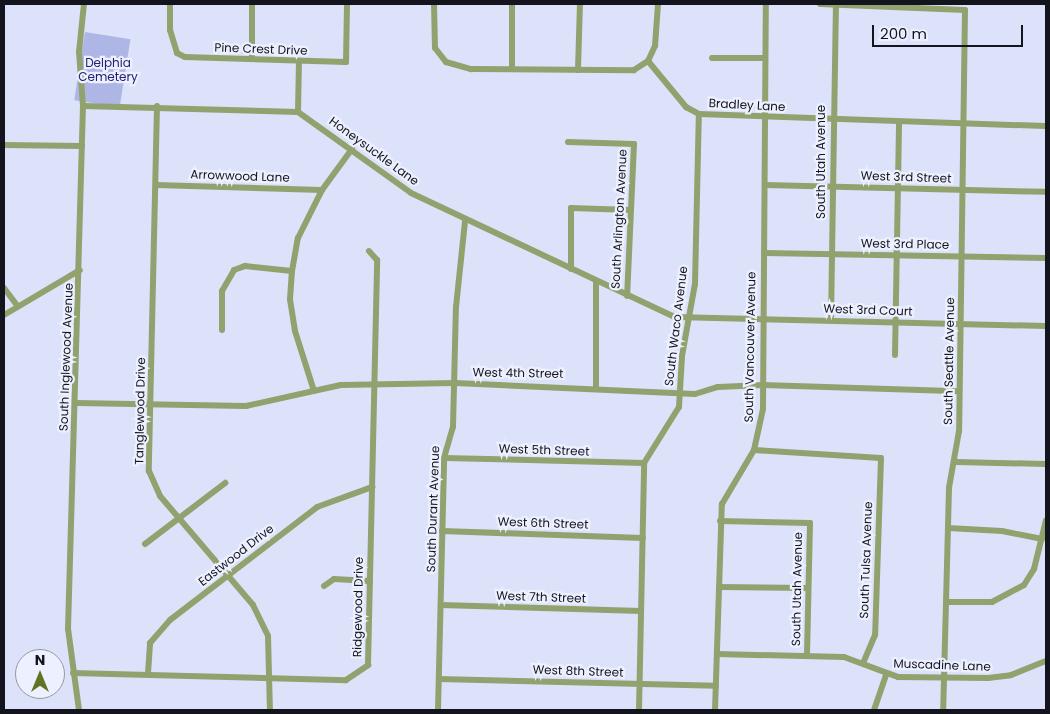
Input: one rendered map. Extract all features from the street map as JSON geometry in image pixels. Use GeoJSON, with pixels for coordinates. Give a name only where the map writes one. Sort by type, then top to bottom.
{"type":"FeatureCollection","features":[{"type":"Feature","properties":{"kind":"street","name":"South Inglewood Avenue"},"geometry":{"type":"LineString","coordinates":[[80,710],[72,672],[68,629],[80,270],[83,106],[79,52],[84,4]]}},
{"type":"Feature","properties":{"kind":"street","name":"Pine Crest Drive"},"geometry":{"type":"LineString","coordinates":[[170,4],[177,54],[346,62],[347,4]]}},
{"type":"Feature","properties":{"kind":"street"},"geometry":{"type":"LineString","coordinates":[[252,4],[252,59]]}},
{"type":"Feature","properties":{"kind":"street"},"geometry":{"type":"LineString","coordinates":[[434,4],[435,48],[446,62],[471,68],[578,70],[634,70],[648,60],[655,46],[658,4]]}},
{"type":"Feature","properties":{"kind":"street"},"geometry":{"type":"LineString","coordinates":[[512,4],[512,68]]}},
{"type":"Feature","properties":{"kind":"street"},"geometry":{"type":"LineString","coordinates":[[578,70],[580,4]]}},
{"type":"Feature","properties":{"kind":"street","name":"South Vancouver Avenue"},"geometry":{"type":"LineString","coordinates":[[715,710],[720,521],[728,488],[754,450],[763,385],[766,4]]}},
{"type":"Feature","properties":{"kind":"street"},"geometry":{"type":"LineString","coordinates":[[820,4],[836,4]]}},
{"type":"Feature","properties":{"kind":"street","name":"South Seattle Avenue"},"geometry":{"type":"LineString","coordinates":[[836,4],[965,10],[959,391],[956,462],[949,488],[943,710]]}},
{"type":"Feature","properties":{"kind":"street","name":"South Utah Avenue"},"geometry":{"type":"LineString","coordinates":[[830,320],[836,4]]}},
{"type":"Feature","properties":{"kind":"street"},"geometry":{"type":"LineString","coordinates":[[712,58],[765,58]]}},
{"type":"Feature","properties":{"kind":"street","name":"Bradley Lane"},"geometry":{"type":"LineString","coordinates":[[648,60],[686,107],[700,114],[833,121],[1046,126]]}},
{"type":"Feature","properties":{"kind":"street"},"geometry":{"type":"LineString","coordinates":[[83,106],[157,106],[298,112],[299,61]]}},
{"type":"Feature","properties":{"kind":"street","name":"Tanglewood Drive"},"geometry":{"type":"LineString","coordinates":[[157,106],[149,471],[160,496],[252,605],[268,636],[270,710]]}},
{"type":"Feature","properties":{"kind":"street","name":"Honeysuckle Lane"},"geometry":{"type":"LineString","coordinates":[[298,112],[411,193],[465,221],[627,296],[675,317],[689,318]]}},
{"type":"Feature","properties":{"kind":"street","name":"South Waco Avenue"},"geometry":{"type":"LineString","coordinates":[[644,464],[673,423],[680,393],[695,284],[700,114]]}},
{"type":"Feature","properties":{"kind":"street"},"geometry":{"type":"LineString","coordinates":[[895,356],[899,122]]}},
{"type":"Feature","properties":{"kind":"street","name":"South Arlington Avenue"},"geometry":{"type":"LineString","coordinates":[[568,142],[634,144],[627,296]]}},
{"type":"Feature","properties":{"kind":"street"},"geometry":{"type":"LineString","coordinates":[[4,144],[82,146]]}},
{"type":"Feature","properties":{"kind":"street"},"geometry":{"type":"LineString","coordinates":[[314,390],[295,331],[290,299],[292,271],[298,238],[322,190],[352,149]]}},
{"type":"Feature","properties":{"kind":"street","name":"Arrowwood Lane"},"geometry":{"type":"LineString","coordinates":[[156,185],[322,190]]}},
{"type":"Feature","properties":{"kind":"street","name":"West 3rd Street"},"geometry":{"type":"LineString","coordinates":[[765,186],[1046,192]]}},
{"type":"Feature","properties":{"kind":"street"},"geometry":{"type":"LineString","coordinates":[[571,269],[571,208],[630,210]]}},
{"type":"Feature","properties":{"kind":"street","name":"South Durant Avenue"},"geometry":{"type":"LineString","coordinates":[[438,710],[444,458],[453,427],[456,307],[465,221]]}},
{"type":"Feature","properties":{"kind":"street","name":"Ridgewood Drive"},"geometry":{"type":"LineString","coordinates":[[72,672],[346,680],[368,665],[377,260],[369,251]]}},
{"type":"Feature","properties":{"kind":"street","name":"West 3rd Place"},"geometry":{"type":"LineString","coordinates":[[764,253],[1046,258]]}},
{"type":"Feature","properties":{"kind":"street"},"geometry":{"type":"LineString","coordinates":[[222,330],[222,292],[234,270],[246,266],[292,271]]}},
{"type":"Feature","properties":{"kind":"street"},"geometry":{"type":"LineString","coordinates":[[4,315],[16,304],[80,270]]}},
{"type":"Feature","properties":{"kind":"street","name":"South Arlington Avenue"},"geometry":{"type":"LineString","coordinates":[[596,281],[596,388]]}},
{"type":"Feature","properties":{"kind":"street"},"geometry":{"type":"LineString","coordinates":[[4,288],[16,304]]}},
{"type":"Feature","properties":{"kind":"street","name":"West 3rd Court"},"geometry":{"type":"LineString","coordinates":[[689,318],[1046,326]]}},
{"type":"Feature","properties":{"kind":"street","name":"West 4th Street"},"geometry":{"type":"LineString","coordinates":[[76,403],[246,406],[341,384],[375,387],[455,383],[680,393],[763,385],[959,391]]}},
{"type":"Feature","properties":{"kind":"street","name":"South Tulsa Avenue"},"geometry":{"type":"LineString","coordinates":[[754,450],[879,457],[875,635],[863,663]]}},
{"type":"Feature","properties":{"kind":"street","name":"West 5th Street"},"geometry":{"type":"LineString","coordinates":[[444,458],[644,464]]}},
{"type":"Feature","properties":{"kind":"street"},"geometry":{"type":"LineString","coordinates":[[956,462],[1046,464]]}},
{"type":"Feature","properties":{"kind":"street"},"geometry":{"type":"LineString","coordinates":[[639,710],[644,464]]}},
{"type":"Feature","properties":{"kind":"street"},"geometry":{"type":"LineString","coordinates":[[146,544],[225,483]]}},
{"type":"Feature","properties":{"kind":"street","name":"Eastwood Drive"},"geometry":{"type":"LineString","coordinates":[[148,673],[150,643],[170,620],[317,507],[372,487]]}},
{"type":"Feature","properties":{"kind":"street"},"geometry":{"type":"LineString","coordinates":[[947,602],[992,602],[1017,590],[1034,569],[1046,520]]}},
{"type":"Feature","properties":{"kind":"street","name":"South Utah Avenue"},"geometry":{"type":"LineString","coordinates":[[720,521],[810,523],[807,656]]}},
{"type":"Feature","properties":{"kind":"street"},"geometry":{"type":"LineString","coordinates":[[948,528],[1002,531],[1042,539]]}},
{"type":"Feature","properties":{"kind":"street","name":"West 6th Street"},"geometry":{"type":"LineString","coordinates":[[442,531],[643,538]]}},
{"type":"Feature","properties":{"kind":"street"},"geometry":{"type":"LineString","coordinates":[[324,586],[334,579],[370,581]]}},
{"type":"Feature","properties":{"kind":"street"},"geometry":{"type":"LineString","coordinates":[[719,587],[808,588]]}},
{"type":"Feature","properties":{"kind":"street","name":"West 7th Street"},"geometry":{"type":"LineString","coordinates":[[441,605],[641,611]]}},
{"type":"Feature","properties":{"kind":"street","name":"Muscadine Lane"},"geometry":{"type":"LineString","coordinates":[[717,654],[807,656],[863,663],[886,675],[944,678],[999,678],[1046,661]]}},
{"type":"Feature","properties":{"kind":"street"},"geometry":{"type":"LineString","coordinates":[[874,710],[886,675]]}},
{"type":"Feature","properties":{"kind":"street","name":"West 8th Street"},"geometry":{"type":"LineString","coordinates":[[439,679],[716,686]]}},
{"type":"Feature","properties":{"kind":"green space","name":"Delphia Cemetery"},"geometry":{"type":"Polygon","coordinates":[[[85,32],[130,39],[120,107],[74,100],[85,32]]]}}]}
